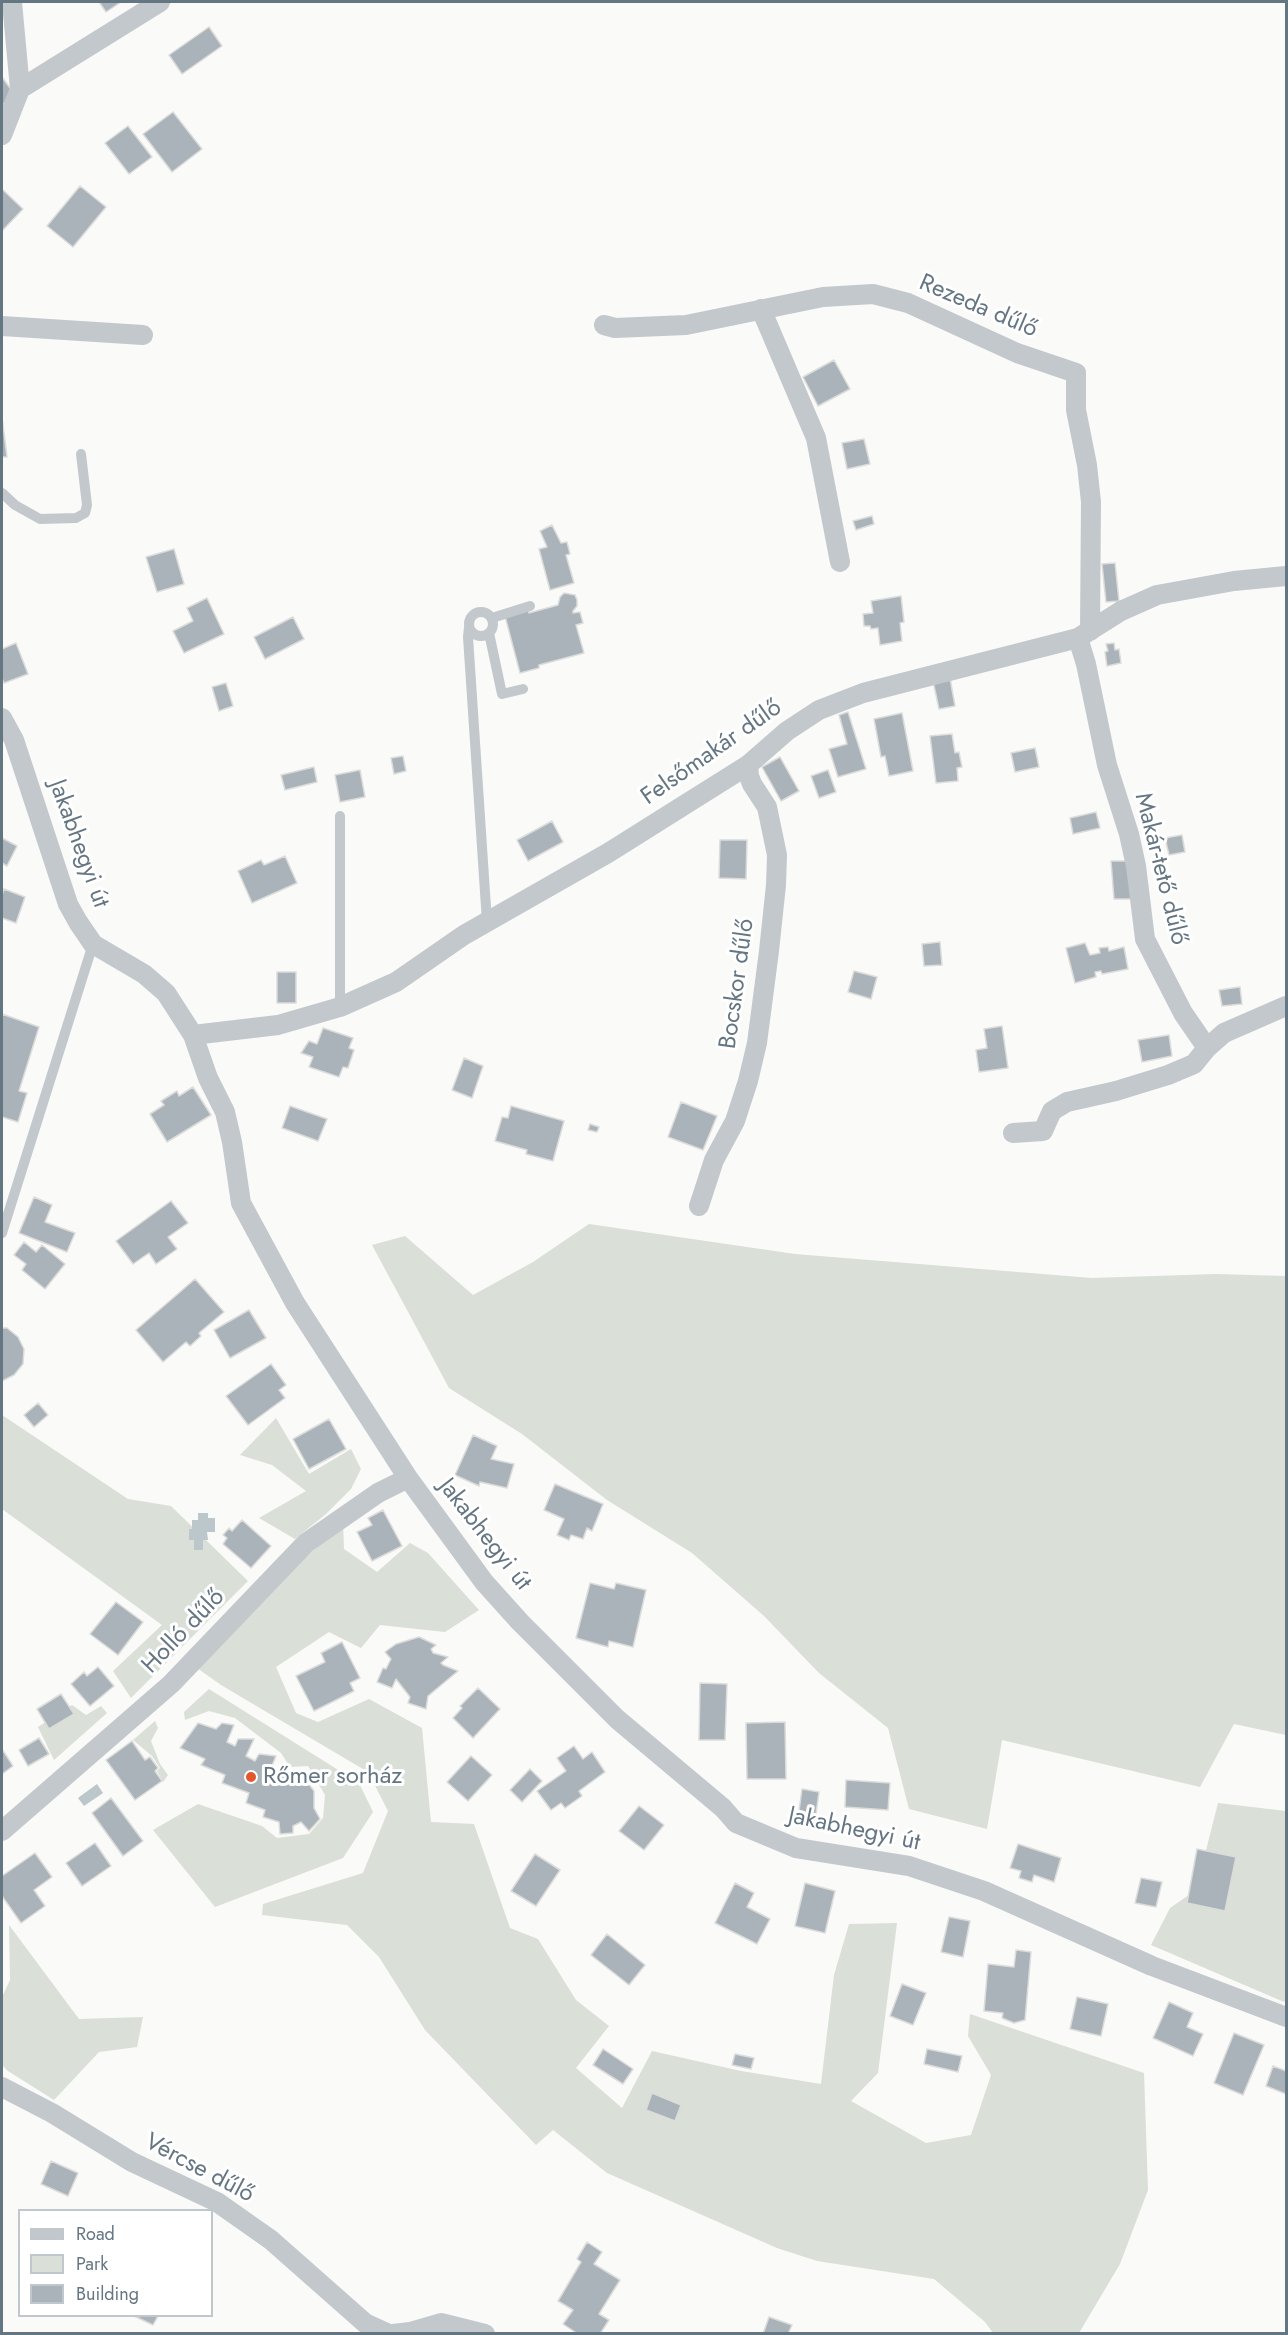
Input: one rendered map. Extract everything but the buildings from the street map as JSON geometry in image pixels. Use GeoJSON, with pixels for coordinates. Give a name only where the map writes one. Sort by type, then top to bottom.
{"type":"FeatureCollection","features":[{"type":"Feature","properties":{"kind":"street"},"geometry":{"type":"LineString","coordinates":[[2,135],[20,89],[12,2]]}},
{"type":"Feature","properties":{"kind":"street"},"geometry":{"type":"LineString","coordinates":[[20,89],[160,2]]}},
{"type":"Feature","properties":{"kind":"street","name":"Rezeda dűlő"},"geometry":{"type":"LineString","coordinates":[[604,325],[615,328],[686,325],[823,297],[873,294],[908,303],[1017,353],[1076,373],[1076,410],[1087,465],[1091,502],[1084,634]]}},
{"type":"Feature","properties":{"kind":"street"},"geometry":{"type":"LineString","coordinates":[[761,309],[816,438],[840,562]]}},
{"type":"Feature","properties":{"kind":"street"},"geometry":{"type":"LineString","coordinates":[[2,326],[143,335]]}},
{"type":"Feature","properties":{"kind":"street","name":"Felsőmakár dűlő"},"geometry":{"type":"LineString","coordinates":[[193,1035],[278,1025],[340,1007],[396,982],[464,935],[608,853],[748,765],[786,731],[819,710],[863,693],[1084,634],[1121,611],[1157,595],[1234,581],[1287,576]]}},
{"type":"Feature","properties":{"kind":"street","name":"Makár-tető dűlő"},"geometry":{"type":"LineString","coordinates":[[1084,634],[1086,664],[1107,765],[1129,834],[1145,939],[1182,1014],[1207,1048]]}},
{"type":"Feature","properties":{"kind":"street","name":"Jakabhegyi út"},"geometry":{"type":"LineString","coordinates":[[2,718],[14,740],[68,904],[93,945],[144,974],[166,993],[193,1035],[208,1078],[225,1112],[241,1203],[295,1303],[408,1478],[484,1582],[520,1622],[617,1719],[723,1808],[736,1823],[796,1848],[909,1866],[984,1891],[1152,1966],[1287,2017]]}},
{"type":"Feature","properties":{"kind":"street","name":"Bocskor dűlő"},"geometry":{"type":"LineString","coordinates":[[699,1206],[714,1160],[735,1121],[748,1081],[757,1043],[769,951],[777,855],[766,807],[748,776],[748,765]]}},
{"type":"Feature","properties":{"kind":"street"},"geometry":{"type":"LineString","coordinates":[[1013,1133],[1043,1131],[1052,1111],[1067,1102],[1116,1091],[1168,1075],[1194,1064],[1224,1033],[1287,1006]]}},
{"type":"Feature","properties":{"kind":"street","name":"Holló dűlő"},"geometry":{"type":"LineString","coordinates":[[2,1831],[171,1684],[306,1543],[378,1493],[408,1478]]}},
{"type":"Feature","properties":{"kind":"street","name":"Vércse dűlő"},"geometry":{"type":"LineString","coordinates":[[2,2087],[52,2113],[132,2162],[217,2202],[271,2240],[365,2323],[391,2334],[410,2332],[441,2323],[484,2333]]}},
{"type":"Feature","properties":{"kind":"lane"},"geometry":{"type":"LineString","coordinates":[[2,493],[15,505],[40,519],[76,518],[85,513],[87,505],[81,454]]}},
{"type":"Feature","properties":{"kind":"lane"},"geometry":{"type":"LineString","coordinates":[[492,618],[530,606]]}},
{"type":"Feature","properties":{"kind":"lane"},"geometry":{"type":"LineString","coordinates":[[487,922],[468,637],[469,620],[478,612],[486,612],[492,618],[493,626],[489,633],[502,694],[523,689]]}},
{"type":"Feature","properties":{"kind":"lane"},"geometry":{"type":"LineString","coordinates":[[469,627],[477,636],[489,633]]}},
{"type":"Feature","properties":{"kind":"lane"},"geometry":{"type":"LineString","coordinates":[[340,816],[340,1007]]}},
{"type":"Feature","properties":{"kind":"lane"},"geometry":{"type":"LineString","coordinates":[[2,1233],[93,945]]}},
{"type":"Feature","properties":{"kind":"green space"},"geometry":{"type":"Polygon","coordinates":[[[589,1224],[795,1254],[1092,1278],[1216,1274],[1286,1276],[1286,1735],[1234,1724],[1200,1787],[1002,1740],[987,1829],[909,1809],[888,1728],[819,1673],[764,1616],[692,1553],[607,1500],[522,1434],[449,1388],[372,1245],[405,1236],[473,1295],[533,1262],[589,1224]]]}},
{"type":"Feature","properties":{"kind":"green space"},"geometry":{"type":"Polygon","coordinates":[[[2,1415],[128,1499],[171,1506],[248,1581],[131,1698],[113,1671],[162,1625],[2,1509],[2,1415]]]}},
{"type":"Feature","properties":{"kind":"green space"},"geometry":{"type":"Polygon","coordinates":[[[276,1418],[309,1474],[351,1449],[361,1469],[351,1489],[326,1514],[295,1539],[259,1518],[306,1491],[272,1465],[240,1455],[276,1418]]]}},
{"type":"Feature","properties":{"kind":"green space"},"geometry":{"type":"Polygon","coordinates":[[[343,1522],[344,1549],[377,1572],[410,1543],[428,1553],[479,1610],[445,1632],[380,1625],[361,1648],[329,1632],[276,1667],[296,1713],[318,1722],[369,1699],[422,1728],[431,1822],[474,1824],[510,1928],[538,1939],[576,2000],[609,2026],[576,2068],[622,2108],[652,2051],[741,2071],[821,2084],[834,1975],[849,1924],[897,1923],[878,2073],[851,2101],[926,2143],[971,2135],[991,2075],[968,2036],[970,2014],[1144,2073],[1148,2190],[1120,2264],[1079,2333],[993,2333],[985,2322],[934,2279],[817,2261],[777,2248],[607,2173],[553,2130],[536,2145],[425,2030],[379,1957],[347,1925],[262,1915],[263,1904],[363,1873],[388,1811],[368,1772],[221,1685],[197,1668],[203,1655],[343,1522]]]}},
{"type":"Feature","properties":{"kind":"green space"},"geometry":{"type":"Polygon","coordinates":[[[209,1689],[359,1783],[373,1812],[343,1858],[215,1907],[153,1830],[198,1804],[262,1826],[277,1838],[309,1834],[323,1818],[325,1795],[308,1766],[290,1767],[281,1753],[235,1718],[209,1711],[185,1720],[184,1712],[209,1689]]]}},
{"type":"Feature","properties":{"kind":"green space"},"geometry":{"type":"Polygon","coordinates":[[[72,1705],[86,1715],[101,1706],[107,1713],[54,1760],[38,1727],[72,1705]]]}},
{"type":"Feature","properties":{"kind":"green space"},"geometry":{"type":"Polygon","coordinates":[[[155,1721],[158,1728],[151,1741],[160,1764],[168,1775],[163,1782],[157,1771],[160,1768],[152,1756],[133,1740],[155,1721]]]}},
{"type":"Feature","properties":{"kind":"green space"},"geometry":{"type":"Polygon","coordinates":[[[1218,1803],[1286,1811],[1286,2000],[1284,2002],[1151,1945],[1170,1908],[1196,1890],[1218,1803]]]}},
{"type":"Feature","properties":{"kind":"green space"},"geometry":{"type":"Polygon","coordinates":[[[9,1925],[79,2019],[143,2017],[137,2047],[99,2052],[54,2100],[2,2065],[2,1997],[10,1980],[9,1925]]]}},
{"type":"Feature","properties":{"kind":"shaded area"},"geometry":{"type":"Polygon","coordinates":[[[198,1513],[208,1513],[208,1518],[215,1518],[215,1532],[207,1532],[208,1540],[203,1540],[203,1550],[194,1550],[194,1540],[189,1540],[192,1520],[198,1520],[198,1513]]]}},
{"type":"Feature","properties":{"kind":"shaded area"},"geometry":{"type":"Polygon","coordinates":[[[97,1784],[103,1793],[84,1806],[78,1798],[97,1784]]]}},
{"type":"Feature","properties":{"kind":"place","name":"Rőmer sorház"},"geometry":{"type":"Point","coordinates":[251,1777]}}]}
